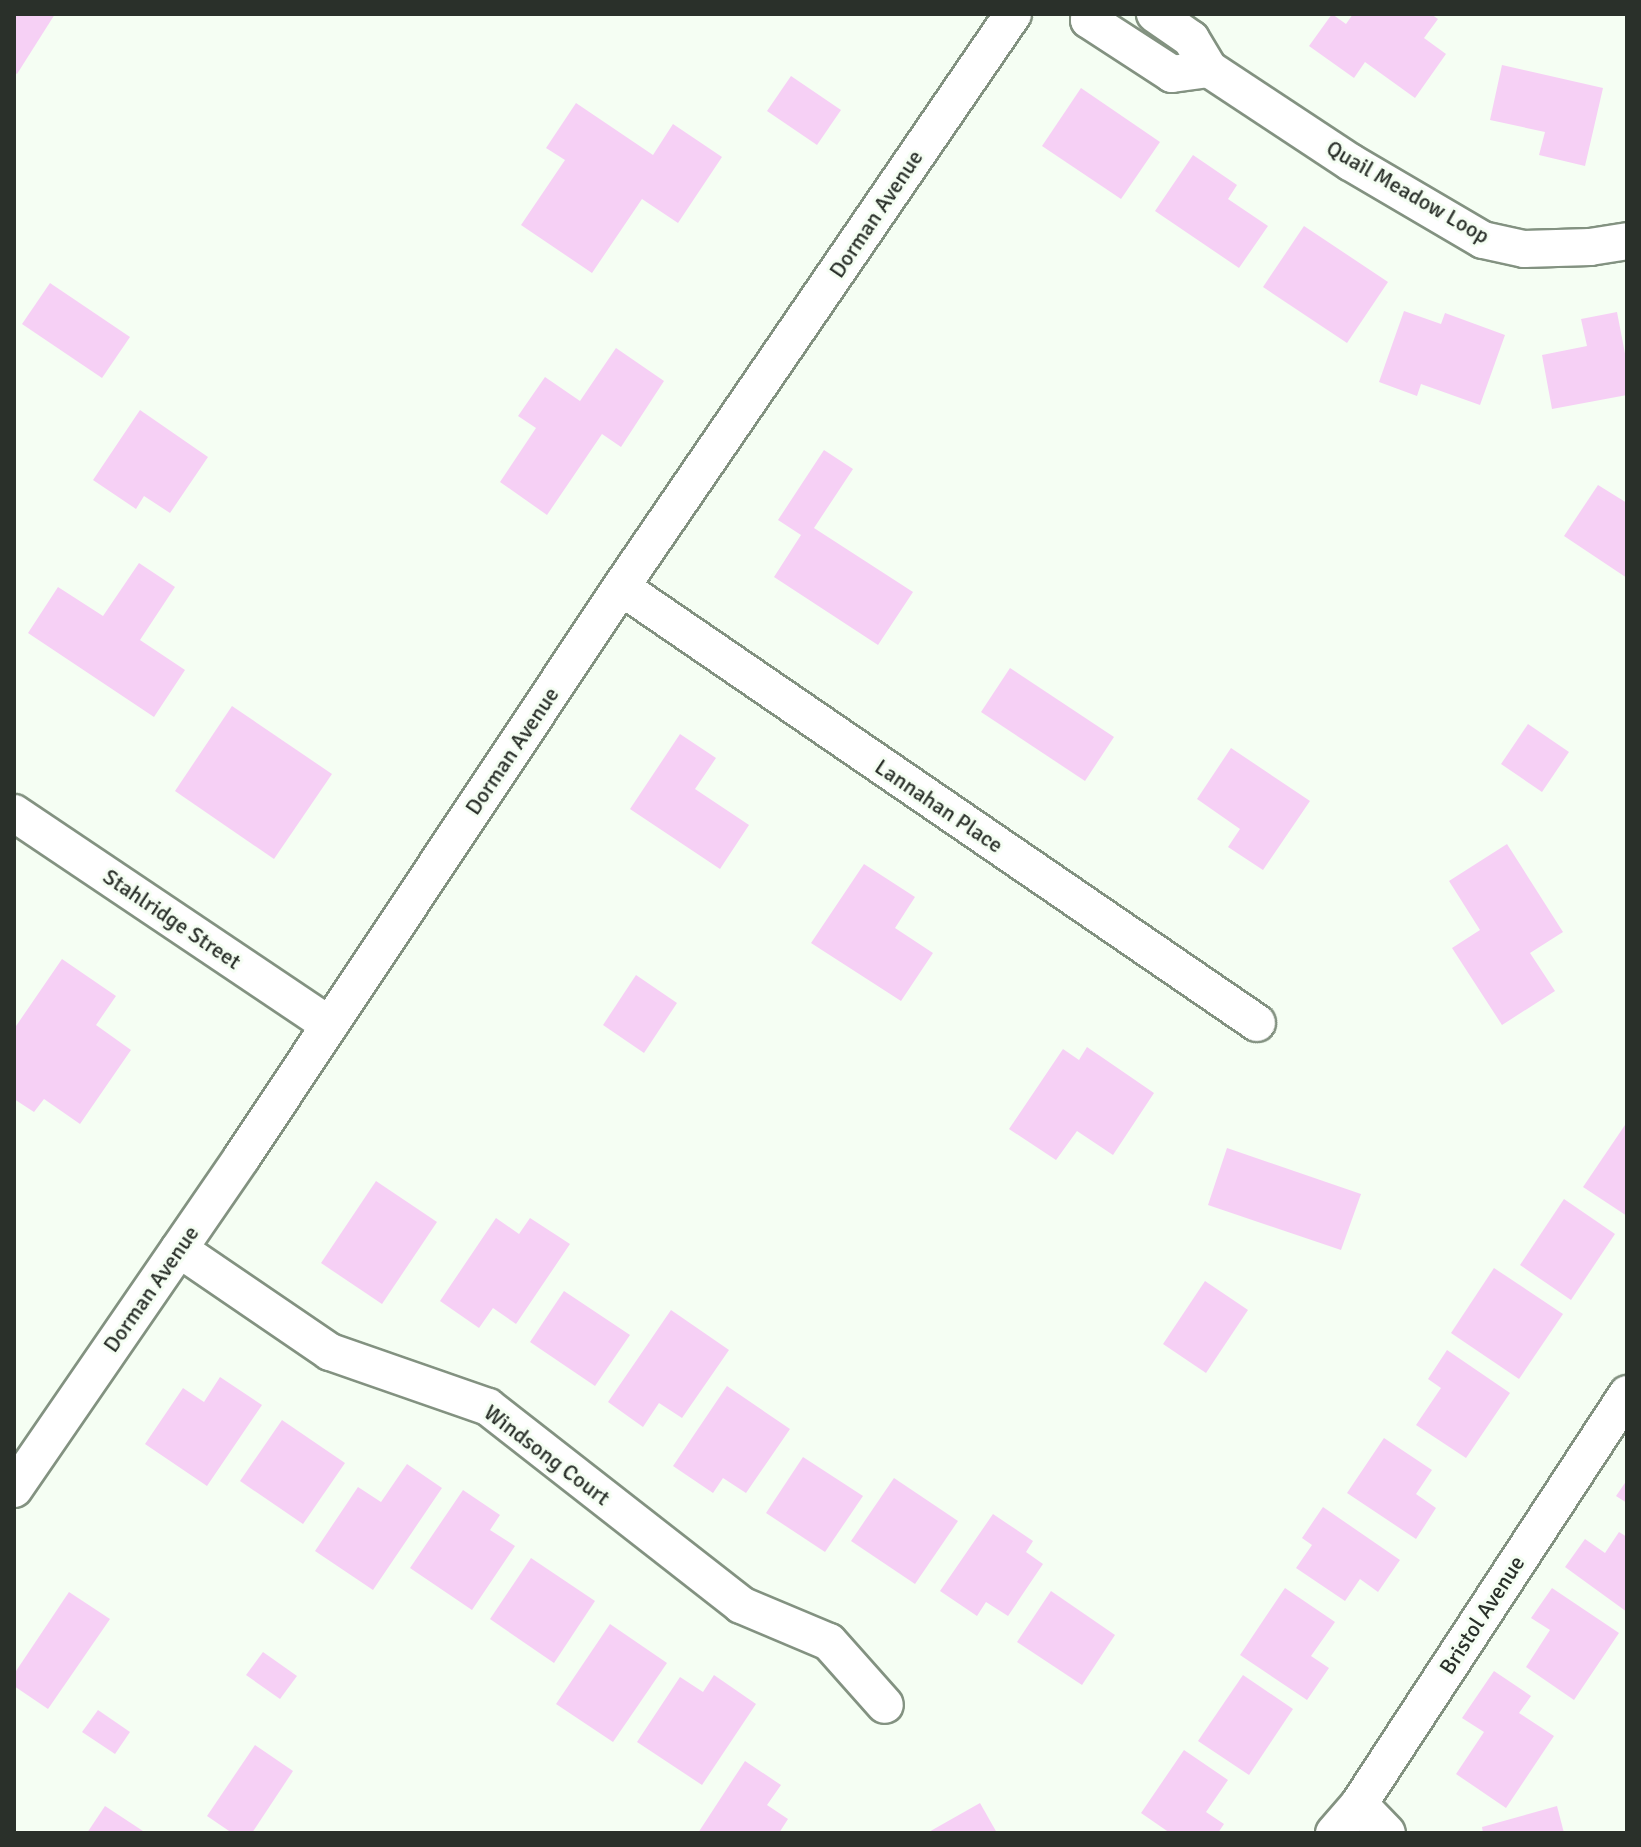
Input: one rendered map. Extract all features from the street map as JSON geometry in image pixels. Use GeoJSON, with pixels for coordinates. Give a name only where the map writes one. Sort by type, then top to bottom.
{"type":"FeatureCollection","features":[{"type":"Feature","properties":{"kind":"street","name":"Dorman Avenue"},"geometry":{"type":"LineString","coordinates":[[14,1489],[179,1249],[621,587],[1013,14]]}},
{"type":"Feature","properties":{"kind":"street"},"geometry":{"type":"LineString","coordinates":[[1090,14],[1089,20],[1172,74],[1209,69]]}},
{"type":"Feature","properties":{"kind":"street","name":"Quail Meadow Loop"},"geometry":{"type":"LineString","coordinates":[[1155,14],[1191,39],[1209,69],[1350,162],[1483,240],[1524,249],[1590,247],[1627,241]]}},
{"type":"Feature","properties":{"kind":"street","name":"Lannahan Place"},"geometry":{"type":"LineString","coordinates":[[621,587],[1257,1023]]}},
{"type":"Feature","properties":{"kind":"street","name":"Stahlridge Street"},"geometry":{"type":"LineString","coordinates":[[14,813],[329,1025]]}},
{"type":"Feature","properties":{"kind":"street","name":"Windsong Court"},"geometry":{"type":"LineString","coordinates":[[179,1249],[330,1352],[488,1407],[741,1605],[829,1642],[885,1705]]}},
{"type":"Feature","properties":{"kind":"street","name":"Bristol Avenue"},"geometry":{"type":"LineString","coordinates":[[1334,1833],[1359,1804],[1627,1394]]}},
{"type":"Feature","properties":{"kind":"street"},"geometry":{"type":"LineString","coordinates":[[1359,1804],[1387,1833]]}},
{"type":"Feature","properties":{"kind":"building"},"geometry":{"type":"Polygon","coordinates":[[[14,14],[55,14],[17,74],[14,72],[14,14]]]}},
{"type":"Feature","properties":{"kind":"building"},"geometry":{"type":"Polygon","coordinates":[[[1332,14],[1346,24],[1353,14],[1431,14],[1438,19],[1424,38],[1446,54],[1415,98],[1365,62],[1354,78],[1309,46],[1332,14]]]}},
{"type":"Feature","properties":{"kind":"building"},"geometry":{"type":"Polygon","coordinates":[[[1502,65],[1603,88],[1585,166],[1539,155],[1545,132],[1490,120],[1502,65]]]}},
{"type":"Feature","properties":{"kind":"building"},"geometry":{"type":"Polygon","coordinates":[[[791,76],[841,110],[817,145],[767,111],[791,76]]]}},
{"type":"Feature","properties":{"kind":"building"},"geometry":{"type":"Polygon","coordinates":[[[1081,88],[1160,142],[1121,199],[1042,146],[1081,88]]]}},
{"type":"Feature","properties":{"kind":"building"},"geometry":{"type":"Polygon","coordinates":[[[576,103],[653,155],[673,124],[722,157],[678,223],[642,199],[592,273],[521,225],[565,160],[546,148],[576,103]]]}},
{"type":"Feature","properties":{"kind":"building"},"geometry":{"type":"Polygon","coordinates":[[[1193,155],[1237,185],[1228,199],[1268,226],[1239,268],[1155,211],[1193,155]]]}},
{"type":"Feature","properties":{"kind":"building"},"geometry":{"type":"Polygon","coordinates":[[[1304,226],[1388,282],[1347,343],[1263,287],[1304,226]]]}},
{"type":"Feature","properties":{"kind":"building"},"geometry":{"type":"Polygon","coordinates":[[[50,283],[130,337],[102,378],[22,324],[50,283]]]}},
{"type":"Feature","properties":{"kind":"building"},"geometry":{"type":"Polygon","coordinates":[[[1404,311],[1441,324],[1445,313],[1505,335],[1480,405],[1421,384],[1417,396],[1379,382],[1404,311]]]}},
{"type":"Feature","properties":{"kind":"building"},"geometry":{"type":"Polygon","coordinates":[[[1617,312],[1627,364],[1627,395],[1552,409],[1542,355],[1587,346],[1581,319],[1617,312]]]}},
{"type":"Feature","properties":{"kind":"building"},"geometry":{"type":"Polygon","coordinates":[[[616,348],[664,381],[621,447],[602,434],[547,515],[500,482],[536,428],[518,416],[545,377],[580,401],[616,348]]]}},
{"type":"Feature","properties":{"kind":"building"},"geometry":{"type":"Polygon","coordinates":[[[140,410],[208,457],[170,513],[144,496],[136,509],[93,480],[140,410]]]}},
{"type":"Feature","properties":{"kind":"building"},"geometry":{"type":"Polygon","coordinates":[[[824,450],[853,469],[814,528],[913,592],[878,645],[774,577],[801,535],[778,520],[824,450]]]}},
{"type":"Feature","properties":{"kind":"building"},"geometry":{"type":"Polygon","coordinates":[[[1598,485],[1627,503],[1627,578],[1564,536],[1598,485]]]}},
{"type":"Feature","properties":{"kind":"building"},"geometry":{"type":"Polygon","coordinates":[[[139,563],[175,587],[140,640],[185,670],[154,717],[28,633],[58,587],[103,616],[139,563]]]}},
{"type":"Feature","properties":{"kind":"building"},"geometry":{"type":"Polygon","coordinates":[[[1010,668],[1114,737],[1085,781],[981,712],[1010,668]]]}},
{"type":"Feature","properties":{"kind":"building"},"geometry":{"type":"Polygon","coordinates":[[[232,706],[332,774],[274,859],[175,791],[232,706]]]}},
{"type":"Feature","properties":{"kind":"building"},"geometry":{"type":"Polygon","coordinates":[[[1528,724],[1569,752],[1542,792],[1501,764],[1528,724]]]}},
{"type":"Feature","properties":{"kind":"building"},"geometry":{"type":"Polygon","coordinates":[[[680,734],[716,758],[695,789],[749,825],[720,869],[630,809],[680,734]]]}},
{"type":"Feature","properties":{"kind":"building"},"geometry":{"type":"Polygon","coordinates":[[[1231,748],[1310,801],[1263,870],[1228,847],[1240,829],[1197,799],[1231,748]]]}},
{"type":"Feature","properties":{"kind":"building"},"geometry":{"type":"Polygon","coordinates":[[[1507,844],[1563,932],[1530,953],[1555,991],[1502,1025],[1452,948],[1480,930],[1449,881],[1507,844]]]}},
{"type":"Feature","properties":{"kind":"building"},"geometry":{"type":"Polygon","coordinates":[[[864,864],[915,897],[895,928],[933,953],[901,1001],[811,943],[864,864]]]}},
{"type":"Feature","properties":{"kind":"building"},"geometry":{"type":"Polygon","coordinates":[[[62,959],[116,996],[96,1025],[131,1050],[80,1124],[44,1099],[34,1112],[14,1099],[14,1029],[62,959]]]}},
{"type":"Feature","properties":{"kind":"building"},"geometry":{"type":"Polygon","coordinates":[[[636,975],[677,1003],[644,1053],[603,1025],[636,975]]]}},
{"type":"Feature","properties":{"kind":"building"},"geometry":{"type":"Polygon","coordinates":[[[1087,1047],[1154,1093],[1113,1155],[1077,1131],[1056,1160],[1009,1129],[1063,1049],[1079,1060],[1087,1047]]]}},
{"type":"Feature","properties":{"kind":"building"},"geometry":{"type":"Polygon","coordinates":[[[1627,1126],[1627,1216],[1583,1187],[1627,1126]]]}},
{"type":"Feature","properties":{"kind":"building"},"geometry":{"type":"Polygon","coordinates":[[[1227,1148],[1361,1194],[1341,1250],[1208,1205],[1227,1148]]]}},
{"type":"Feature","properties":{"kind":"building"},"geometry":{"type":"Polygon","coordinates":[[[376,1181],[437,1222],[382,1304],[321,1263],[376,1181]]]}},
{"type":"Feature","properties":{"kind":"building"},"geometry":{"type":"Polygon","coordinates":[[[1564,1199],[1615,1234],[1571,1300],[1520,1265],[1564,1199]]]}},
{"type":"Feature","properties":{"kind":"building"},"geometry":{"type":"Polygon","coordinates":[[[496,1218],[519,1234],[530,1218],[570,1244],[516,1324],[493,1308],[479,1328],[440,1301],[496,1218]]]}},
{"type":"Feature","properties":{"kind":"building"},"geometry":{"type":"Polygon","coordinates":[[[1494,1268],[1563,1314],[1519,1379],[1451,1333],[1494,1268]]]}},
{"type":"Feature","properties":{"kind":"building"},"geometry":{"type":"Polygon","coordinates":[[[1205,1281],[1248,1310],[1206,1373],[1163,1344],[1205,1281]]]}},
{"type":"Feature","properties":{"kind":"building"},"geometry":{"type":"Polygon","coordinates":[[[564,1291],[630,1335],[595,1386],[530,1342],[564,1291]]]}},
{"type":"Feature","properties":{"kind":"building"},"geometry":{"type":"Polygon","coordinates":[[[671,1310],[729,1350],[682,1418],[659,1403],[643,1427],[608,1402],[671,1310]]]}},
{"type":"Feature","properties":{"kind":"building"},"geometry":{"type":"Polygon","coordinates":[[[1447,1350],[1510,1393],[1466,1458],[1416,1425],[1441,1388],[1428,1379],[1447,1350]]]}},
{"type":"Feature","properties":{"kind":"building"},"geometry":{"type":"Polygon","coordinates":[[[220,1377],[262,1405],[207,1486],[145,1444],[183,1388],[204,1402],[220,1377]]]}},
{"type":"Feature","properties":{"kind":"building"},"geometry":{"type":"Polygon","coordinates":[[[727,1386],[790,1429],[746,1493],[723,1478],[713,1493],[673,1466],[727,1386]]]}},
{"type":"Feature","properties":{"kind":"building"},"geometry":{"type":"Polygon","coordinates":[[[282,1420],[345,1463],[303,1524],[240,1481],[282,1420]]]}},
{"type":"Feature","properties":{"kind":"building"},"geometry":{"type":"Polygon","coordinates":[[[1384,1438],[1432,1470],[1416,1494],[1436,1508],[1416,1539],[1347,1493],[1384,1438]]]}},
{"type":"Feature","properties":{"kind":"building"},"geometry":{"type":"Polygon","coordinates":[[[803,1457],[863,1496],[825,1552],[766,1513],[803,1457]]]}},
{"type":"Feature","properties":{"kind":"building"},"geometry":{"type":"Polygon","coordinates":[[[407,1464],[442,1488],[373,1590],[315,1551],[358,1487],[381,1502],[407,1464]]]}},
{"type":"Feature","properties":{"kind":"building"},"geometry":{"type":"Polygon","coordinates":[[[894,1478],[958,1521],[915,1584],[851,1541],[894,1478]]]}},
{"type":"Feature","properties":{"kind":"building"},"geometry":{"type":"Polygon","coordinates":[[[1627,1480],[1627,1503],[1616,1496],[1627,1480]]]}},
{"type":"Feature","properties":{"kind":"building"},"geometry":{"type":"Polygon","coordinates":[[[463,1490],[500,1515],[490,1530],[515,1546],[472,1610],[410,1568],[463,1490]]]}},
{"type":"Feature","properties":{"kind":"building"},"geometry":{"type":"Polygon","coordinates":[[[1323,1507],[1400,1560],[1378,1592],[1360,1579],[1345,1601],[1296,1568],[1312,1545],[1302,1538],[1323,1507]]]}},
{"type":"Feature","properties":{"kind":"building"},"geometry":{"type":"Polygon","coordinates":[[[993,1514],[1033,1541],[1026,1552],[1043,1564],[1008,1616],[986,1602],[977,1616],[940,1591],[993,1514]]]}},
{"type":"Feature","properties":{"kind":"building"},"geometry":{"type":"Polygon","coordinates":[[[1619,1532],[1627,1537],[1627,1612],[1565,1567],[1585,1539],[1605,1553],[1619,1532]]]}},
{"type":"Feature","properties":{"kind":"building"},"geometry":{"type":"Polygon","coordinates":[[[531,1558],[595,1601],[554,1663],[490,1619],[531,1558]]]}},
{"type":"Feature","properties":{"kind":"building"},"geometry":{"type":"Polygon","coordinates":[[[1285,1588],[1335,1622],[1311,1656],[1329,1668],[1307,1700],[1240,1655],[1285,1588]]]}},
{"type":"Feature","properties":{"kind":"building"},"geometry":{"type":"Polygon","coordinates":[[[1552,1588],[1619,1633],[1574,1700],[1526,1667],[1550,1630],[1531,1618],[1552,1588]]]}},
{"type":"Feature","properties":{"kind":"building"},"geometry":{"type":"Polygon","coordinates":[[[1051,1591],[1115,1635],[1082,1685],[1017,1642],[1051,1591]]]}},
{"type":"Feature","properties":{"kind":"building"},"geometry":{"type":"Polygon","coordinates":[[[69,1592],[110,1619],[48,1709],[14,1686],[14,1674],[69,1592]]]}},
{"type":"Feature","properties":{"kind":"building"},"geometry":{"type":"Polygon","coordinates":[[[610,1624],[667,1663],[613,1742],[556,1704],[610,1624]]]}},
{"type":"Feature","properties":{"kind":"building"},"geometry":{"type":"Polygon","coordinates":[[[263,1652],[297,1676],[280,1699],[246,1675],[263,1652]]]}},
{"type":"Feature","properties":{"kind":"building"},"geometry":{"type":"Polygon","coordinates":[[[1494,1671],[1531,1696],[1519,1713],[1554,1736],[1506,1808],[1456,1774],[1484,1732],[1462,1718],[1494,1671]]]}},
{"type":"Feature","properties":{"kind":"building"},"geometry":{"type":"Polygon","coordinates":[[[714,1675],[756,1704],[702,1785],[637,1742],[680,1677],[703,1692],[714,1675]]]}},
{"type":"Feature","properties":{"kind":"building"},"geometry":{"type":"Polygon","coordinates":[[[1243,1675],[1293,1709],[1249,1775],[1198,1741],[1243,1675]]]}},
{"type":"Feature","properties":{"kind":"building"},"geometry":{"type":"Polygon","coordinates":[[[98,1710],[130,1732],[115,1754],[82,1732],[98,1710]]]}},
{"type":"Feature","properties":{"kind":"building"},"geometry":{"type":"Polygon","coordinates":[[[255,1745],[293,1771],[252,1833],[232,1833],[207,1816],[255,1745]]]}},
{"type":"Feature","properties":{"kind":"building"},"geometry":{"type":"Polygon","coordinates":[[[1184,1750],[1228,1780],[1206,1812],[1224,1824],[1218,1833],[1170,1833],[1141,1813],[1184,1750]]]}},
{"type":"Feature","properties":{"kind":"building"},"geometry":{"type":"Polygon","coordinates":[[[745,1761],[781,1785],[767,1805],[788,1819],[779,1833],[698,1833],[745,1761]]]}},
{"type":"Feature","properties":{"kind":"building"},"geometry":{"type":"Polygon","coordinates":[[[980,1803],[997,1833],[927,1833],[980,1803]]]}},
{"type":"Feature","properties":{"kind":"building"},"geometry":{"type":"Polygon","coordinates":[[[105,1806],[146,1833],[87,1833],[105,1806]]]}},
{"type":"Feature","properties":{"kind":"building"},"geometry":{"type":"Polygon","coordinates":[[[1557,1806],[1564,1833],[1483,1833],[1482,1827],[1557,1806]]]}}]}
